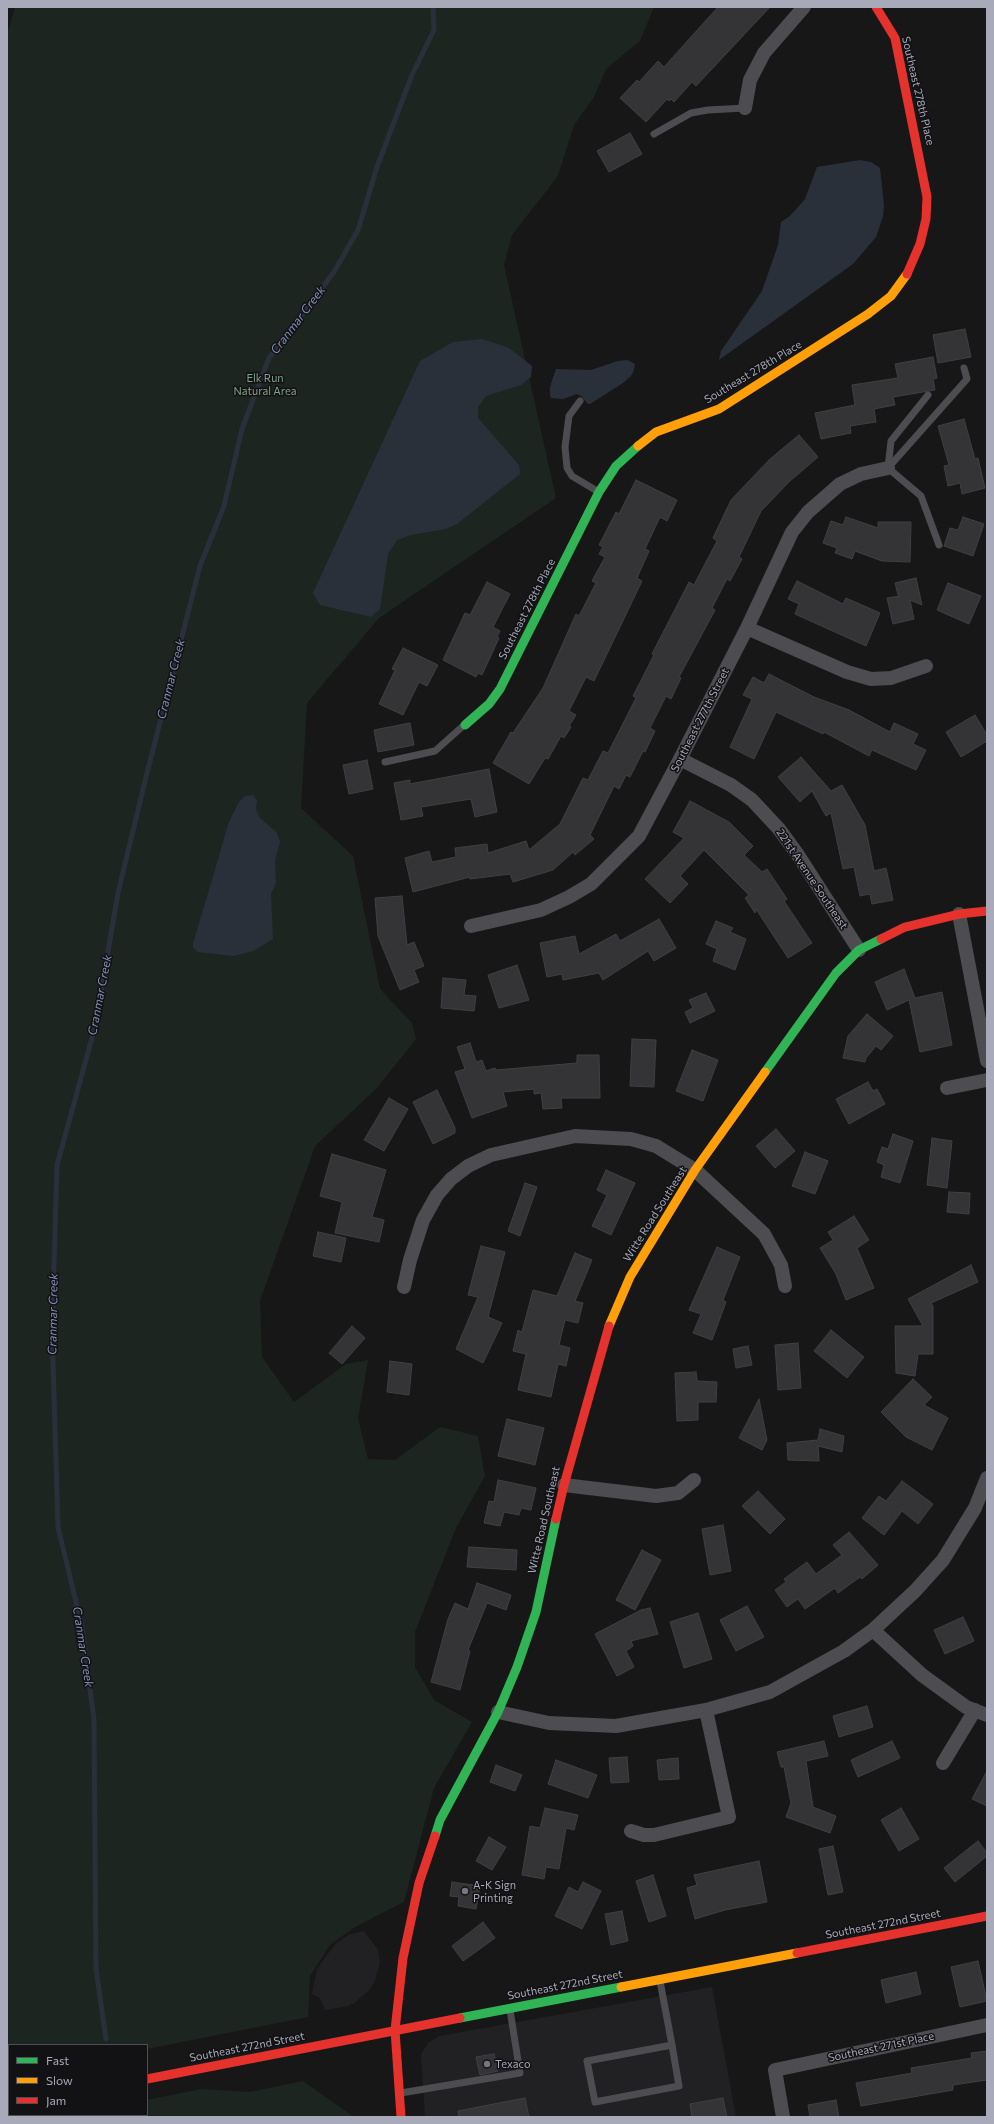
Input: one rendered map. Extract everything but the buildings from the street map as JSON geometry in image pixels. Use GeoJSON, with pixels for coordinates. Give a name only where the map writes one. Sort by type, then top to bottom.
{"type":"FeatureCollection","features":[{"type":"Feature","properties":{"kind":"street"},"geometry":{"type":"LineString","coordinates":[[745,108],[750,80],[764,53],[804,7]]}},
{"type":"Feature","properties":{"kind":"street","name":"Southeast 278th Place"},"geometry":{"type":"LineString","coordinates":[[465,725],[489,704],[500,689],[599,492],[616,466],[639,443],[656,432],[719,409],[838,334],[868,314],[891,296],[909,272],[920,244],[926,219],[927,197],[895,38],[876,7]]}},
{"type":"Feature","properties":{"kind":"street","name":"Southeast 277th Street"},"geometry":{"type":"LineString","coordinates":[[471,926],[541,910],[569,898],[591,884],[638,836],[680,759],[747,628],[792,532],[808,512],[840,484],[861,474],[888,468]]}},
{"type":"Feature","properties":{"kind":"street"},"geometry":{"type":"LineString","coordinates":[[747,628],[847,672],[871,679],[891,678],[926,666]]}},
{"type":"Feature","properties":{"kind":"street","name":"221st Avenue Southeast"},"geometry":{"type":"LineString","coordinates":[[680,759],[731,785],[752,800],[778,829],[798,855],[859,950]]}},
{"type":"Feature","properties":{"kind":"street","name":"Witte Road Southeast"},"geometry":{"type":"LineString","coordinates":[[401,2117],[395,2030],[403,1958],[419,1883],[440,1820],[498,1712],[517,1667],[536,1612],[564,1485],[609,1324],[630,1277],[646,1248],[695,1170],[836,973],[859,950],[905,927],[959,914],[987,911]]}},
{"type":"Feature","properties":{"kind":"street"},"geometry":{"type":"LineString","coordinates":[[959,914],[987,1061]]}},
{"type":"Feature","properties":{"kind":"street"},"geometry":{"type":"LineString","coordinates":[[947,1088],[987,1080]]}},
{"type":"Feature","properties":{"kind":"street"},"geometry":{"type":"LineString","coordinates":[[404,1287],[410,1260],[423,1220],[437,1195],[451,1179],[468,1166],[491,1155],[575,1136],[631,1139],[656,1146],[695,1170],[764,1234],[781,1265],[785,1286]]}},
{"type":"Feature","properties":{"kind":"street"},"geometry":{"type":"LineString","coordinates":[[498,1712],[549,1723],[616,1726],[706,1710],[770,1692],[844,1651],[873,1630],[915,1591],[942,1560],[975,1508],[987,1478]]}},
{"type":"Feature","properties":{"kind":"street"},"geometry":{"type":"LineString","coordinates":[[564,1485],[656,1496],[678,1493],[694,1480]]}},
{"type":"Feature","properties":{"kind":"street"},"geometry":{"type":"LineString","coordinates":[[873,1630],[922,1675],[966,1707],[981,1712],[943,1763]]}},
{"type":"Feature","properties":{"kind":"street"},"geometry":{"type":"LineString","coordinates":[[631,1831],[644,1835],[654,1835],[730,1817],[706,1710]]}},
{"type":"Feature","properties":{"kind":"street","name":"Southeast 272nd Street"},"geometry":{"type":"LineString","coordinates":[[148,2079],[987,1916]]}},
{"type":"Feature","properties":{"kind":"street","name":"Southeast 271st Place"},"geometry":{"type":"LineString","coordinates":[[783,2117],[775,2070],[987,2025]]}},
{"type":"Feature","properties":{"kind":"lane"},"geometry":{"type":"LineString","coordinates":[[654,134],[691,113],[708,110],[745,108]]}},
{"type":"Feature","properties":{"kind":"lane"},"geometry":{"type":"LineString","coordinates":[[888,468],[967,379],[964,368]]}},
{"type":"Feature","properties":{"kind":"lane"},"geometry":{"type":"LineString","coordinates":[[888,468],[891,441],[928,395]]}},
{"type":"Feature","properties":{"kind":"lane"},"geometry":{"type":"LineString","coordinates":[[580,400],[569,416],[565,447],[566,468],[572,476],[599,492]]}},
{"type":"Feature","properties":{"kind":"lane"},"geometry":{"type":"LineString","coordinates":[[888,468],[921,496],[939,545]]}},
{"type":"Feature","properties":{"kind":"lane","name":"Southeast 278th Place"},"geometry":{"type":"LineString","coordinates":[[385,762],[435,751],[465,725]]}},
{"type":"Feature","properties":{"kind":"lane"},"geometry":{"type":"LineString","coordinates":[[659,1979],[672,2045],[679,2086],[595,2102],[587,2061],[672,2045]]}},
{"type":"Feature","properties":{"kind":"lane"},"geometry":{"type":"LineString","coordinates":[[399,2093],[520,2073],[510,2008]]}},
{"type":"Feature","properties":{"kind":"shaded area"},"geometry":{"type":"Polygon","coordinates":[[[860,160],[871,162],[880,168],[884,205],[883,216],[876,237],[853,264],[719,360],[721,351],[762,291],[778,245],[781,222],[790,216],[805,199],[817,167],[860,160]]]}},
{"type":"Feature","properties":{"kind":"shaded area"},"geometry":{"type":"Polygon","coordinates":[[[482,339],[509,348],[532,366],[531,377],[521,385],[486,396],[478,407],[478,418],[519,465],[520,474],[457,524],[446,529],[411,535],[397,540],[388,554],[380,609],[371,617],[320,605],[313,593],[420,361],[453,342],[482,339]]]}},
{"type":"Feature","properties":{"kind":"shaded area"},"geometry":{"type":"Polygon","coordinates":[[[627,360],[635,364],[631,376],[623,383],[590,404],[588,404],[581,396],[577,394],[563,399],[551,398],[550,387],[556,369],[591,370],[618,361],[627,360]]]}},
{"type":"Feature","properties":{"kind":"shaded area"},"geometry":{"type":"Polygon","coordinates":[[[253,795],[257,800],[256,809],[259,817],[277,833],[280,842],[275,860],[276,883],[271,894],[273,939],[253,951],[234,956],[198,952],[193,948],[193,944],[229,822],[239,802],[245,796],[253,795]]]}},
{"type":"Feature","properties":{"kind":"shaded area"},"geometry":{"type":"Polygon","coordinates":[[[364,1931],[378,1950],[380,1963],[374,1983],[370,1989],[356,2002],[348,2006],[325,2010],[320,1998],[312,1994],[317,1969],[335,1944],[348,1935],[364,1931]]]}},
{"type":"Feature","properties":{"kind":"shaded area"},"geometry":{"type":"Polygon","coordinates":[[[712,1987],[736,2117],[425,2117],[421,2054],[429,2042],[440,2036],[712,1987]]]}},
{"type":"Feature","properties":{"kind":"green space","name":"Elk Run Natural Area"},"geometry":{"type":"Polygon","coordinates":[[[15,7],[654,7],[640,41],[606,69],[594,97],[574,125],[558,176],[512,235],[504,265],[556,498],[379,618],[307,703],[301,808],[353,856],[380,989],[412,1023],[416,1039],[376,1089],[315,1146],[260,1301],[262,1357],[294,1402],[346,1364],[368,1360],[358,1418],[368,1459],[395,1460],[440,1427],[478,1436],[485,1476],[456,1528],[415,1632],[415,1667],[434,1700],[472,1722],[434,1788],[404,1902],[355,1927],[330,1945],[310,1976],[308,2017],[148,2049],[148,2044],[8,2044],[8,2067],[7,2067],[7,36],[15,7]]]}},
{"type":"Feature","properties":{"kind":"green space"},"geometry":{"type":"Polygon","coordinates":[[[303,2081],[354,2117],[71,2117],[148,2116],[148,2100],[201,2089],[250,2092],[303,2081]]]}},
{"type":"Feature","properties":{"kind":"waterway","name":"Cranmar Creek"},"geometry":{"type":"LineString","coordinates":[[106,2039],[96,1969],[94,1720],[82,1627],[58,1527],[52,1331],[57,1165],[95,1027],[118,893],[145,781],[200,566],[224,506],[242,429],[269,358],[334,272],[358,230],[377,167],[412,75],[434,30],[433,7]]}},
{"type":"Feature","properties":{"kind":"traffic: fast"},"geometry":{"type":"LineString","coordinates":[[465,725],[489,704],[500,689],[599,492],[616,466],[638,446]]}},
{"type":"Feature","properties":{"kind":"traffic: fast"},"geometry":{"type":"LineString","coordinates":[[765,1072],[836,973],[859,950],[881,939]]}},
{"type":"Feature","properties":{"kind":"traffic: fast"},"geometry":{"type":"LineString","coordinates":[[435,1836],[440,1820],[498,1712],[517,1667],[536,1612],[556,1519]]}},
{"type":"Feature","properties":{"kind":"traffic: fast"},"geometry":{"type":"LineString","coordinates":[[460,2018],[621,1987]]}},
{"type":"Feature","properties":{"kind":"traffic: slow"},"geometry":{"type":"LineString","coordinates":[[638,446],[656,432],[719,409],[868,314],[891,296],[907,274]]}},
{"type":"Feature","properties":{"kind":"traffic: slow"},"geometry":{"type":"LineString","coordinates":[[609,1326],[630,1277],[695,1170],[765,1072]]}},
{"type":"Feature","properties":{"kind":"traffic: slow"},"geometry":{"type":"LineString","coordinates":[[621,1987],[797,1953]]}},
{"type":"Feature","properties":{"kind":"traffic: jam"},"geometry":{"type":"LineString","coordinates":[[876,7],[895,38],[927,197],[926,219],[920,244],[907,274]]}},
{"type":"Feature","properties":{"kind":"traffic: jam"},"geometry":{"type":"LineString","coordinates":[[881,939],[905,927],[959,914],[987,911]]}},
{"type":"Feature","properties":{"kind":"traffic: jam"},"geometry":{"type":"LineString","coordinates":[[556,1519],[564,1485],[609,1326]]}},
{"type":"Feature","properties":{"kind":"traffic: jam"},"geometry":{"type":"LineString","coordinates":[[401,2117],[395,2030],[403,1958],[419,1883],[435,1836]]}},
{"type":"Feature","properties":{"kind":"traffic: jam"},"geometry":{"type":"LineString","coordinates":[[797,1953],[987,1916]]}},
{"type":"Feature","properties":{"kind":"traffic: jam"},"geometry":{"type":"LineString","coordinates":[[148,2079],[460,2018]]}},
{"type":"Feature","properties":{"kind":"place","name":"A-K Sign Printing"},"geometry":{"type":"Point","coordinates":[465,1891]}},
{"type":"Feature","properties":{"kind":"place","name":"Texaco"},"geometry":{"type":"Point","coordinates":[487,2064]}}]}
